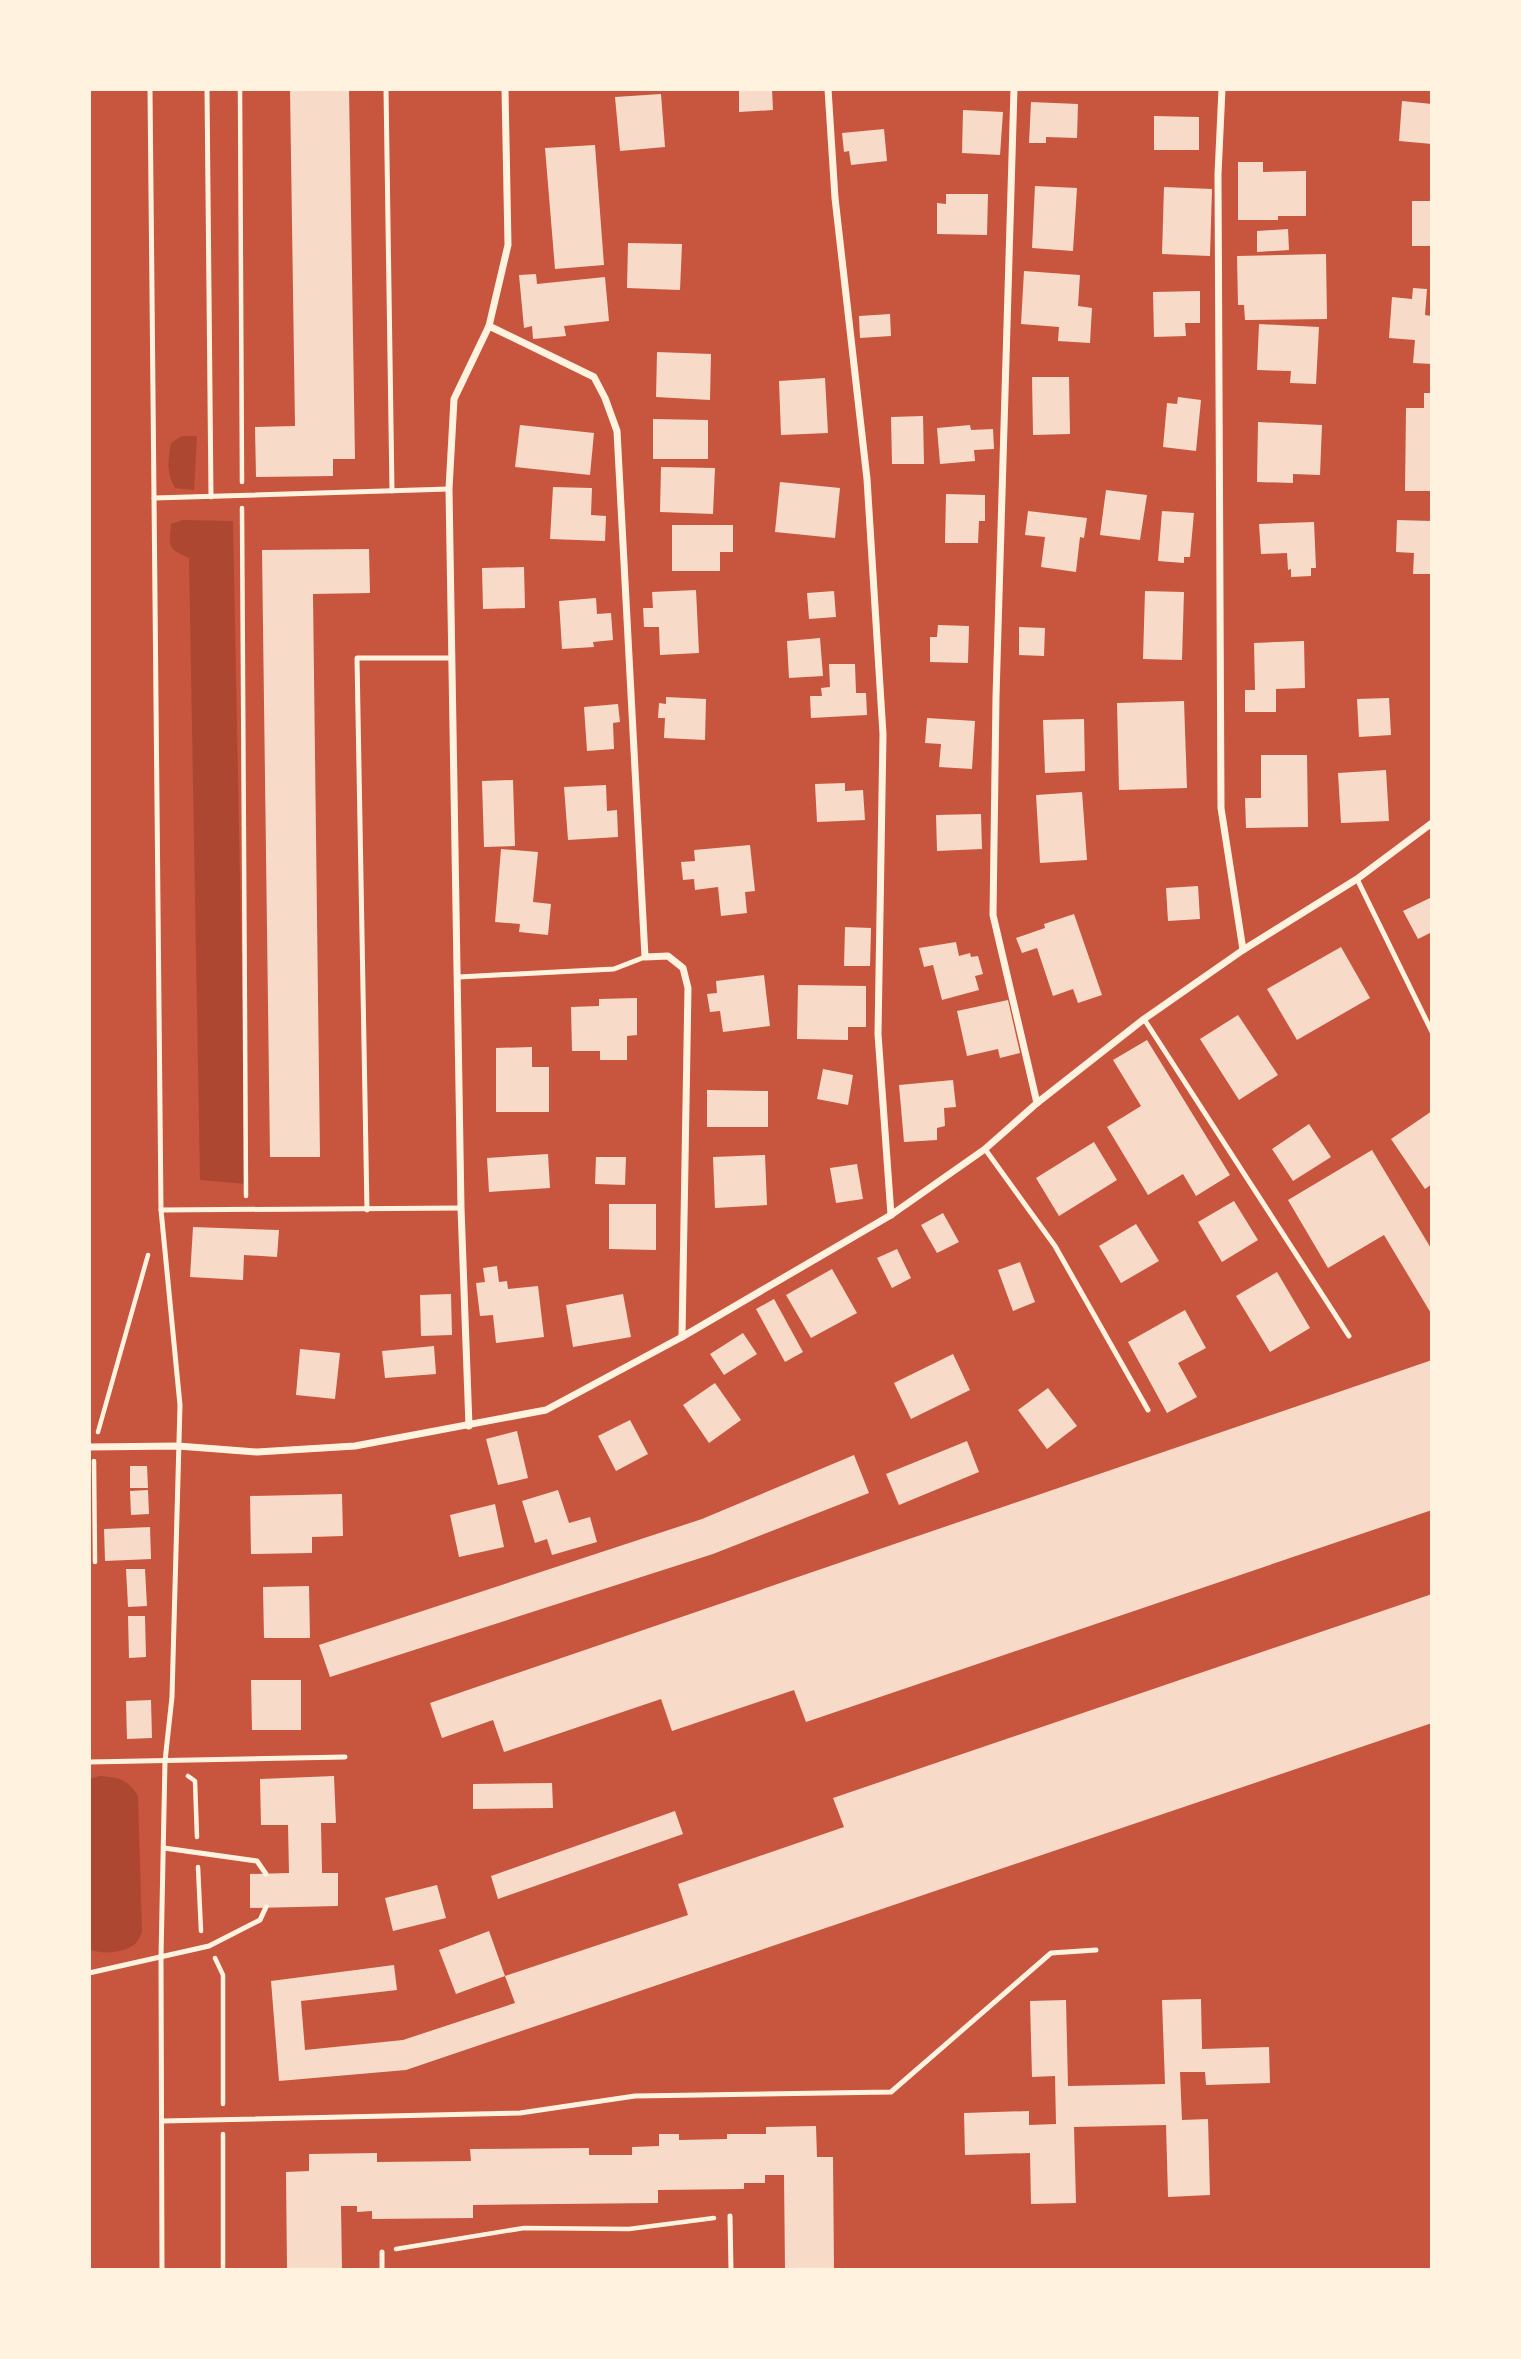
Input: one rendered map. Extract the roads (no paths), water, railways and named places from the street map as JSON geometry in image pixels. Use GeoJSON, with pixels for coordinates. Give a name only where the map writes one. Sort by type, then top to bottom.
{"type":"FeatureCollection","features":[{"type":"Feature","properties":{"kind":"street"},"geometry":{"type":"LineString","coordinates":[[469,1426],[461,1208],[449,489],[454,399],[489,327],[508,244],[505,89]]}},
{"type":"Feature","properties":{"kind":"street"},"geometry":{"type":"LineString","coordinates":[[828,89],[835,198],[867,479],[882,720],[878,1034],[891,1215]]}},
{"type":"Feature","properties":{"kind":"street"},"geometry":{"type":"LineString","coordinates":[[1014,89],[996,697],[993,915],[1037,1103]]}},
{"type":"Feature","properties":{"kind":"street"},"geometry":{"type":"LineString","coordinates":[[1222,89],[1218,174],[1221,808],[1243,950]]}},
{"type":"Feature","properties":{"kind":"street"},"geometry":{"type":"LineString","coordinates":[[489,327],[594,377],[617,430],[645,957],[668,956],[683,968],[688,988],[682,1337]]}},
{"type":"Feature","properties":{"kind":"street"},"geometry":{"type":"LineString","coordinates":[[92,1447],[178,1446],[257,1452],[355,1446],[546,1410],[682,1337],[891,1215],[985,1149],[1037,1103],[1144,1019],[1243,950],[1357,879],[1432,823]]}},
{"type":"Feature","properties":{"kind":"lane"},"geometry":{"type":"LineString","coordinates":[[150,89],[161,1210],[180,1405],[172,1697],[165,1761],[161,1957],[162,2270]]}},
{"type":"Feature","properties":{"kind":"lane"},"geometry":{"type":"LineString","coordinates":[[207,89],[211,497]]}},
{"type":"Feature","properties":{"kind":"lane"},"geometry":{"type":"LineString","coordinates":[[386,89],[391,491]]}},
{"type":"Feature","properties":{"kind":"lane"},"geometry":{"type":"LineString","coordinates":[[154,498],[449,489]]}},
{"type":"Feature","properties":{"kind":"lane"},"geometry":{"type":"LineString","coordinates":[[366,1210],[357,658],[452,658]]}},
{"type":"Feature","properties":{"kind":"lane"},"geometry":{"type":"LineString","coordinates":[[1357,879],[1432,1032]]}},
{"type":"Feature","properties":{"kind":"lane"},"geometry":{"type":"LineString","coordinates":[[458,977],[614,969],[645,957]]}},
{"type":"Feature","properties":{"kind":"lane"},"geometry":{"type":"LineString","coordinates":[[1144,1019],[1349,1336]]}},
{"type":"Feature","properties":{"kind":"lane"},"geometry":{"type":"LineString","coordinates":[[985,1149],[1055,1247],[1148,1410]]}},
{"type":"Feature","properties":{"kind":"lane"},"geometry":{"type":"LineString","coordinates":[[161,1210],[461,1208]]}},
{"type":"Feature","properties":{"kind":"lane"},"geometry":{"type":"LineString","coordinates":[[89,1762],[345,1757]]}},
{"type":"Feature","properties":{"kind":"lane"},"geometry":{"type":"LineString","coordinates":[[164,1848],[257,1861],[266,1874]]}},
{"type":"Feature","properties":{"kind":"lane"},"geometry":{"type":"LineString","coordinates":[[89,1973],[209,1946],[260,1920],[266,1907]]}},
{"type":"Feature","properties":{"kind":"lane"},"geometry":{"type":"LineString","coordinates":[[162,2121],[520,2113],[635,2095],[891,2092],[1051,1953],[1096,1950]]}},
{"type":"Feature","properties":{"kind":"lane"},"geometry":{"type":"LineString","coordinates":[[730,2216],[731,2270]]}},
{"type":"Feature","properties":{"kind":"lane"},"geometry":{"type":"LineString","coordinates":[[382,2252],[382,2270]]}}]}
